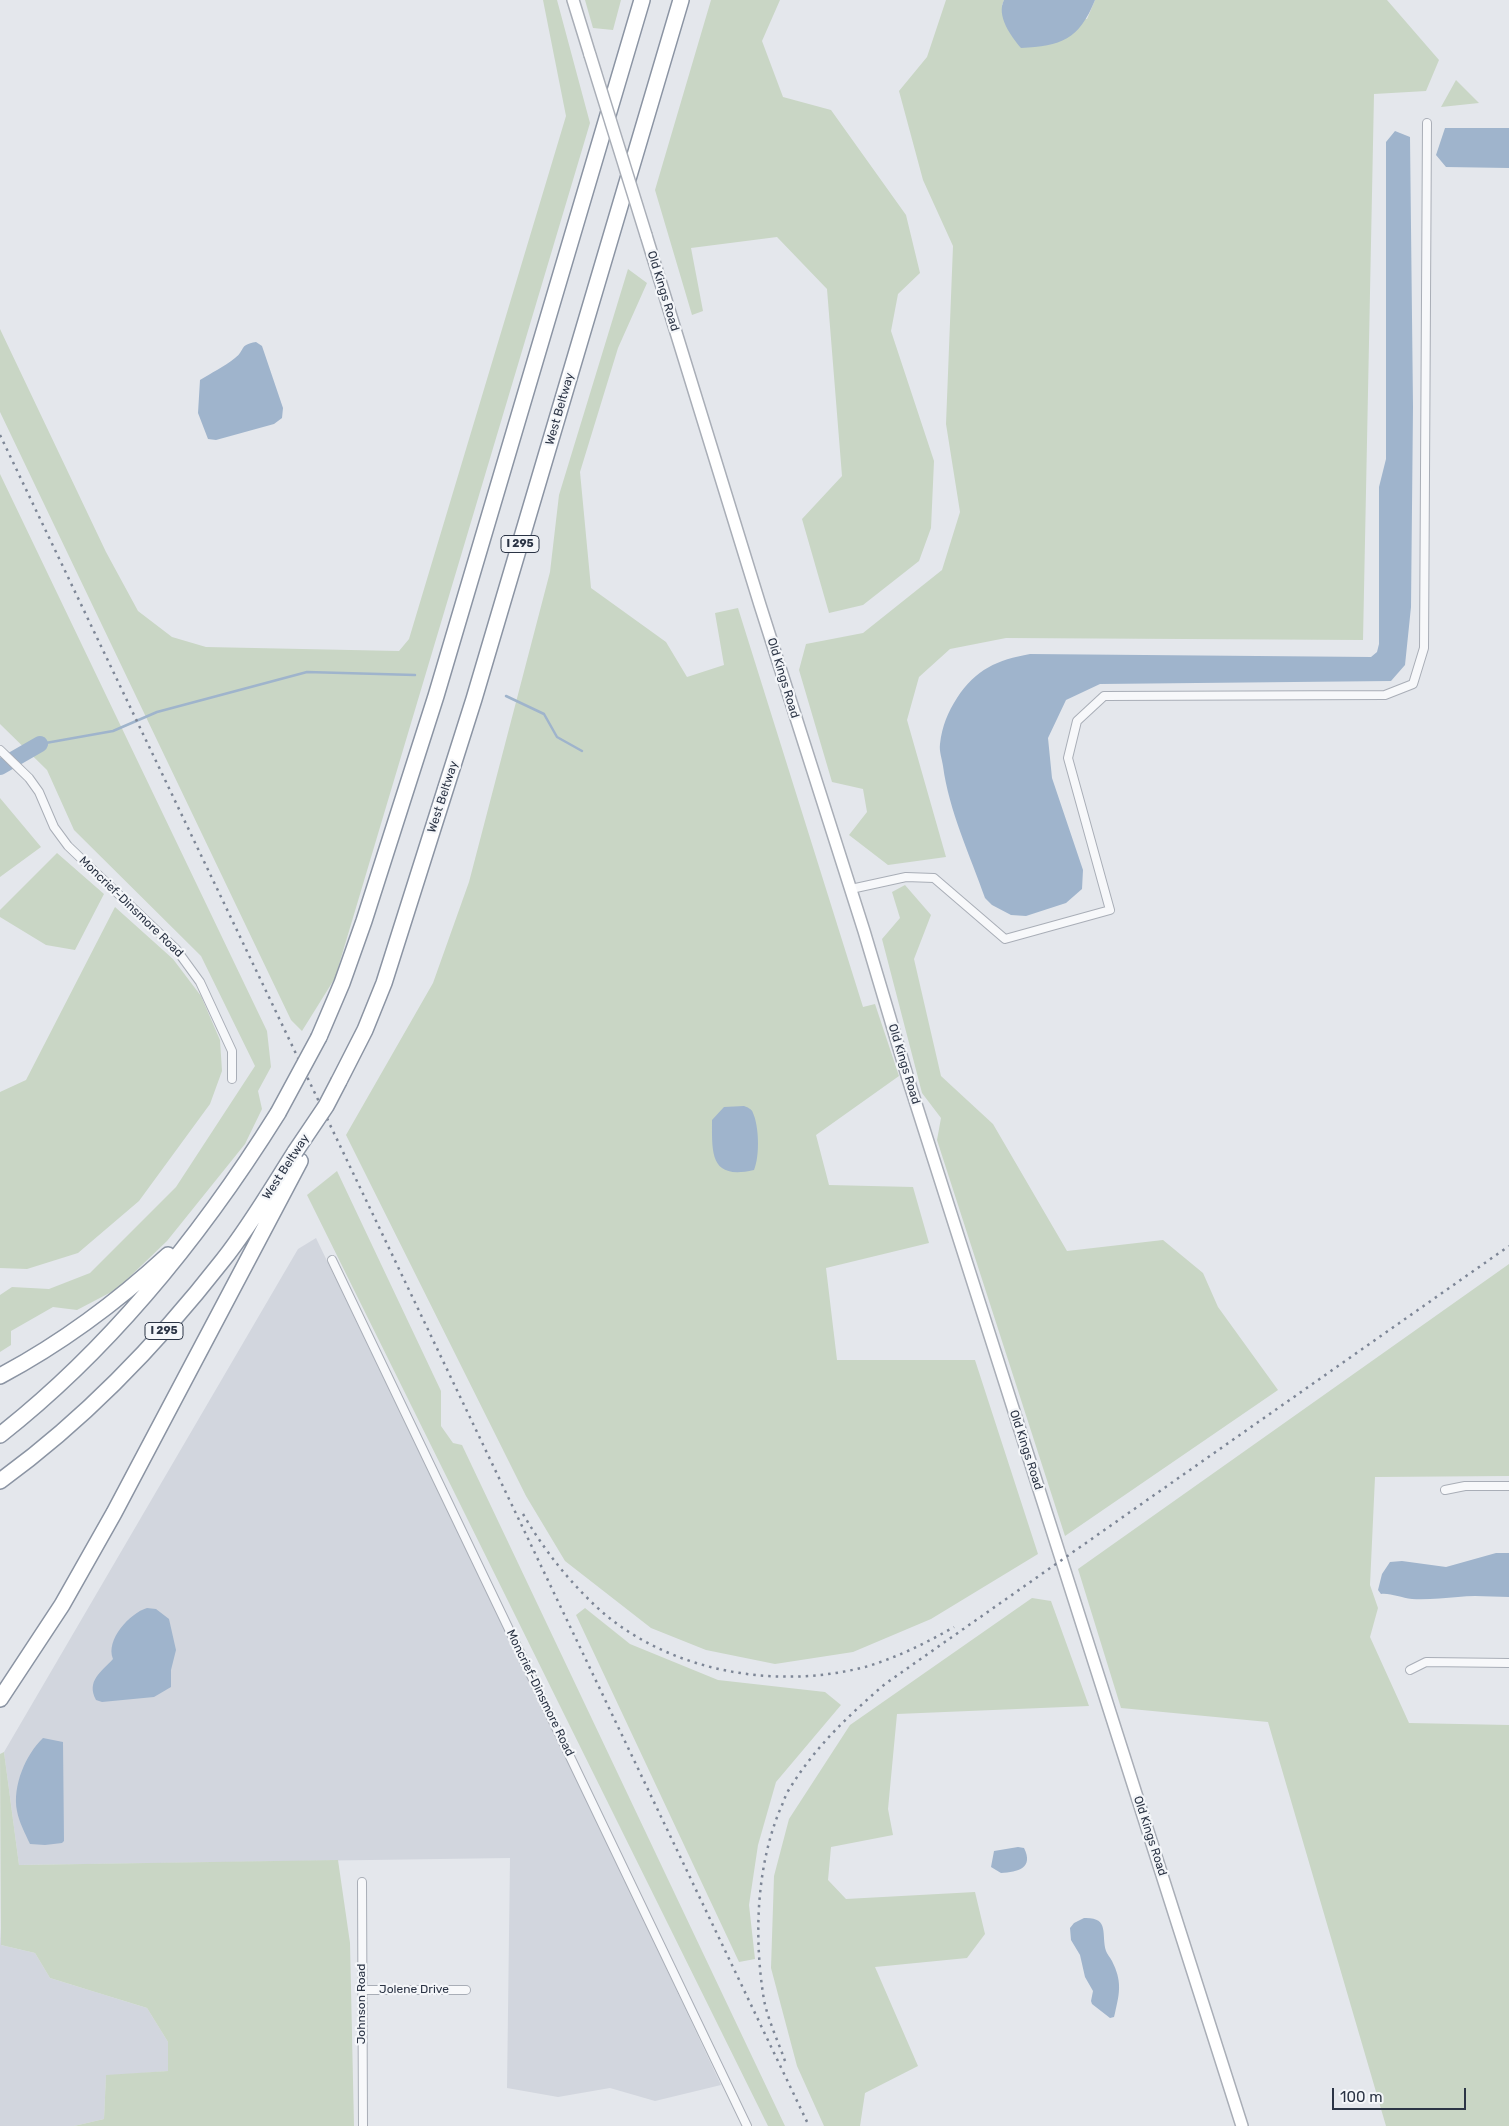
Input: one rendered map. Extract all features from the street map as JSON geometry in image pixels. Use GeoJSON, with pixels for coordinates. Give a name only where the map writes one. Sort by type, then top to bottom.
{"type":"FeatureCollection","features":[{"type":"Feature","properties":{"kind":"highway","name":"I 295"},"geometry":{"type":"LineString","coordinates":[[0,1435],[23,1417],[91,1354],[154,1286],[241,1171],[278,1113],[319,1037],[342,983],[361,930],[436,696],[642,0]]}},
{"type":"Feature","properties":{"kind":"highway","name":"West Beltway"},"geometry":{"type":"LineString","coordinates":[[0,1481],[55,1438],[148,1349],[225,1258],[297,1157],[365,1030],[384,983],[474,699],[681,0]]}},
{"type":"Feature","properties":{"kind":"highway"},"geometry":{"type":"LineString","coordinates":[[0,1699],[62,1605],[104,1530],[297,1157]]}},
{"type":"Feature","properties":{"kind":"highway"},"geometry":{"type":"LineString","coordinates":[[0,1376],[33,1358],[86,1324],[140,1281],[199,1227]]}},
{"type":"Feature","properties":{"kind":"street","name":"Old Kings Road"},"geometry":{"type":"LineString","coordinates":[[573,0],[770,638],[851,889],[909,1082],[1242,2126]]}},
{"type":"Feature","properties":{"kind":"street"},"geometry":{"type":"LineString","coordinates":[[851,889],[906,876],[934,878],[1005,939],[1110,910],[1068,758],[1078,721],[1104,696],[1385,695],[1413,684],[1424,648],[1427,124]]}},
{"type":"Feature","properties":{"kind":"street","name":"Moncrief-Dinsmore Road"},"geometry":{"type":"LineString","coordinates":[[0,750],[39,792],[54,827],[68,846],[176,949],[190,966],[210,1001],[232,1051],[232,1078]]}},
{"type":"Feature","properties":{"kind":"street","name":"Moncrief-Dinsmore Road"},"geometry":{"type":"LineString","coordinates":[[332,1260],[747,2126]]}},
{"type":"Feature","properties":{"kind":"street"},"geometry":{"type":"LineString","coordinates":[[1445,1490],[1465,1486],[1509,1486]]}},
{"type":"Feature","properties":{"kind":"street"},"geometry":{"type":"LineString","coordinates":[[1410,1670],[1426,1662],[1509,1663]]}},
{"type":"Feature","properties":{"kind":"street","name":"Johnson Road"},"geometry":{"type":"LineString","coordinates":[[362,1882],[363,2126]]}},
{"type":"Feature","properties":{"kind":"street","name":"Jolene Drive"},"geometry":{"type":"LineString","coordinates":[[362,1990],[466,1990]]}},
{"type":"Feature","properties":{"kind":"shaded area"},"geometry":{"type":"Polygon","coordinates":[[[316,1238],[614,1857],[721,2085],[655,2101],[610,2088],[558,2097],[507,2088],[510,1858],[19,1865],[4,1752],[298,1249],[316,1238]]]}},
{"type":"Feature","properties":{"kind":"shaded area"},"geometry":{"type":"Polygon","coordinates":[[[0,1928],[1,1945],[35,1953],[50,1978],[147,2008],[168,2042],[168,2071],[106,2076],[104,2119],[74,2126],[0,2126],[0,1928]]]}},
{"type":"Feature","properties":{"kind":"green space"},"geometry":{"type":"Polygon","coordinates":[[[543,0],[557,0],[590,123],[335,978],[302,1031],[291,1020],[0,412],[0,329],[106,552],[138,611],[172,637],[206,647],[399,651],[409,639],[566,116],[543,0]]]}},
{"type":"Feature","properties":{"kind":"green space"},"geometry":{"type":"Polygon","coordinates":[[[585,0],[621,0],[613,30],[593,28],[585,0]]]}},
{"type":"Feature","properties":{"kind":"green space"},"geometry":{"type":"Polygon","coordinates":[[[711,0],[780,0],[762,41],[783,97],[831,110],[906,215],[920,273],[898,294],[891,331],[934,461],[931,528],[919,561],[863,605],[829,613],[802,519],[842,476],[827,289],[777,237],[691,248],[703,311],[692,315],[655,190],[711,0]]]}},
{"type":"Feature","properties":{"kind":"green space"},"geometry":{"type":"Polygon","coordinates":[[[946,0],[1004,0],[1002,5],[1087,19],[1095,0],[1387,0],[1439,60],[1426,91],[1374,94],[1363,640],[1006,638],[950,649],[919,677],[907,720],[946,857],[888,865],[849,835],[867,812],[863,789],[832,782],[799,670],[806,644],[863,633],[942,570],[960,512],[946,424],[953,246],[923,180],[899,91],[927,57],[946,0]]]}},
{"type":"Feature","properties":{"kind":"green space"},"geometry":{"type":"Polygon","coordinates":[[[1456,80],[1479,103],[1441,107],[1456,80]]]}},
{"type":"Feature","properties":{"kind":"green space"},"geometry":{"type":"Polygon","coordinates":[[[628,269],[647,283],[618,348],[580,472],[591,588],[666,642],[687,677],[724,665],[715,613],[738,608],[863,1007],[875,1004],[899,1076],[816,1135],[829,1185],[913,1187],[929,1243],[826,1268],[837,1360],[975,1360],[1038,1554],[931,1619],[853,1652],[775,1664],[706,1650],[651,1628],[565,1561],[526,1496],[346,1135],[433,983],[469,882],[550,572],[559,495],[628,269]]]}},
{"type":"Feature","properties":{"kind":"green space"},"geometry":{"type":"Polygon","coordinates":[[[0,474],[267,1031],[271,1067],[258,1091],[262,1109],[245,1144],[167,1241],[117,1289],[77,1310],[53,1307],[11,1331],[11,1345],[0,1352],[0,1295],[12,1287],[49,1289],[90,1273],[176,1187],[255,1066],[201,956],[74,830],[47,770],[0,724],[0,474]]]}},
{"type":"Feature","properties":{"kind":"green space"},"geometry":{"type":"Polygon","coordinates":[[[0,798],[41,847],[0,877],[0,798]]]}},
{"type":"Feature","properties":{"kind":"green space"},"geometry":{"type":"Polygon","coordinates":[[[57,853],[104,894],[75,950],[46,945],[0,917],[0,910],[57,853]]]}},
{"type":"Feature","properties":{"kind":"green space"},"geometry":{"type":"Polygon","coordinates":[[[905,885],[931,915],[914,959],[941,1076],[993,1124],[1067,1251],[1163,1240],[1203,1273],[1218,1307],[1278,1390],[1065,1536],[937,1140],[941,1118],[922,1093],[882,939],[900,918],[892,892],[905,885]]]}},
{"type":"Feature","properties":{"kind":"green space"},"geometry":{"type":"Polygon","coordinates":[[[115,907],[173,959],[201,996],[220,1040],[222,1071],[210,1104],[139,1201],[78,1253],[27,1269],[0,1268],[0,1092],[26,1080],[115,907]]]}},
{"type":"Feature","properties":{"kind":"green space"},"geometry":{"type":"Polygon","coordinates":[[[337,1171],[441,1391],[441,1426],[453,1443],[462,1445],[785,2126],[768,2126],[307,1195],[337,1171]]]}},
{"type":"Feature","properties":{"kind":"green space"},"geometry":{"type":"Polygon","coordinates":[[[1509,1264],[1509,1476],[1375,1477],[1370,1585],[1378,1608],[1370,1637],[1409,1723],[1509,1725],[1509,2126],[1386,2126],[1268,1722],[1121,1708],[1078,1569],[1509,1264]]]}},
{"type":"Feature","properties":{"kind":"green space"},"geometry":{"type":"Polygon","coordinates":[[[1032,1598],[1051,1601],[1089,1706],[897,1714],[888,1809],[893,1835],[831,1847],[828,1880],[846,1899],[975,1892],[985,1934],[967,1958],[875,1967],[918,2066],[865,2093],[860,2126],[824,2126],[797,2066],[771,1968],[774,1876],[789,1819],[850,1725],[1032,1598]]]}},
{"type":"Feature","properties":{"kind":"green space"},"geometry":{"type":"Polygon","coordinates":[[[585,1608],[630,1644],[718,1680],[825,1692],[841,1705],[776,1782],[758,1845],[749,1905],[755,1959],[739,1962],[576,1615],[585,1608]]]}},
{"type":"Feature","properties":{"kind":"green space"},"geometry":{"type":"Polygon","coordinates":[[[4,1752],[19,1865],[338,1860],[350,1943],[354,2126],[74,2126],[104,2119],[106,2075],[168,2071],[168,2042],[147,2008],[50,1978],[35,1953],[1,1945],[0,1754],[4,1752]]]}},
{"type":"Feature","properties":{"kind":"water"},"geometry":{"type":"Polygon","coordinates":[[[1004,0],[1095,0],[1082,24],[1067,38],[1047,45],[1021,48],[1009,32],[1003,19],[1002,6],[1004,0]]]}},
{"type":"Feature","properties":{"kind":"water"},"geometry":{"type":"Polygon","coordinates":[[[1445,128],[1509,128],[1509,168],[1446,167],[1436,155],[1445,128]]]}},
{"type":"Feature","properties":{"kind":"water"},"geometry":{"type":"Polygon","coordinates":[[[1395,131],[1410,137],[1413,407],[1411,607],[1405,665],[1391,681],[1100,684],[1066,700],[1048,738],[1052,778],[1083,870],[1082,889],[1066,903],[1026,916],[1011,915],[992,905],[985,898],[950,800],[940,752],[942,731],[957,698],[972,680],[988,667],[1007,659],[1030,654],[1371,657],[1377,652],[1379,644],[1379,487],[1386,459],[1386,142],[1395,131]]]}},
{"type":"Feature","properties":{"kind":"water"},"geometry":{"type":"Polygon","coordinates":[[[256,342],[262,346],[283,408],[282,418],[274,424],[216,440],[208,439],[198,413],[200,380],[231,361],[244,346],[256,342]]]}},
{"type":"Feature","properties":{"kind":"water"},"geometry":{"type":"Polygon","coordinates":[[[744,1106],[752,1112],[757,1125],[758,1149],[756,1164],[754,1170],[729,1171],[721,1168],[716,1162],[712,1144],[712,1120],[724,1107],[744,1106]]]}},
{"type":"Feature","properties":{"kind":"water"},"geometry":{"type":"Polygon","coordinates":[[[1496,1553],[1509,1553],[1509,1597],[1471,1596],[1412,1599],[1381,1594],[1378,1590],[1382,1574],[1390,1562],[1402,1561],[1446,1567],[1496,1553]]]}},
{"type":"Feature","properties":{"kind":"water"},"geometry":{"type":"Polygon","coordinates":[[[147,1608],[156,1609],[169,1619],[176,1650],[171,1670],[171,1687],[154,1697],[102,1702],[96,1700],[93,1693],[94,1682],[96,1677],[113,1659],[111,1652],[116,1636],[133,1615],[147,1608]]]}},
{"type":"Feature","properties":{"kind":"water"},"geometry":{"type":"Polygon","coordinates":[[[43,1738],[63,1742],[64,1841],[62,1843],[45,1845],[30,1844],[19,1819],[16,1801],[22,1771],[31,1753],[43,1738]]]}},
{"type":"Feature","properties":{"kind":"water"},"geometry":{"type":"Polygon","coordinates":[[[1018,1847],[1024,1848],[1027,1855],[1026,1864],[1023,1868],[1001,1873],[991,1867],[994,1851],[1018,1847]]]}},
{"type":"Feature","properties":{"kind":"water"},"geometry":{"type":"Polygon","coordinates":[[[1084,1918],[1098,1920],[1103,1928],[1106,1951],[1112,1961],[1119,1981],[1119,1993],[1114,2017],[1110,2018],[1092,2004],[1093,1991],[1085,1977],[1080,1955],[1071,1940],[1070,1928],[1074,1923],[1084,1918]]]}},
{"type":"Feature","properties":{"kind":"waterway"},"geometry":{"type":"LineString","coordinates":[[40,744],[113,731],[157,712],[307,672],[415,675]]}},
{"type":"Feature","properties":{"kind":"waterway"},"geometry":{"type":"LineString","coordinates":[[506,696],[544,714],[557,737],[582,751]]}},
{"type":"Feature","properties":{"kind":"waterway"},"geometry":{"type":"LineString","coordinates":[[0,767],[40,744]]}},
{"type":"Feature","properties":{"kind":"railway"},"geometry":{"type":"LineString","coordinates":[[0,435],[809,2126]]}},
{"type":"Feature","properties":{"kind":"railway"},"geometry":{"type":"LineString","coordinates":[[785,2061],[764,2000],[759,1953],[759,1905],[766,1857],[771,1834],[779,1812],[788,1791],[822,1745],[858,1708],[885,1684],[1509,1246]]}},
{"type":"Feature","properties":{"kind":"railway"},"geometry":{"type":"LineString","coordinates":[[523,1514],[558,1565],[601,1611],[629,1632],[659,1649],[692,1662],[726,1670],[761,1675],[796,1677],[831,1674],[865,1667],[899,1655],[954,1627]]}}]}
